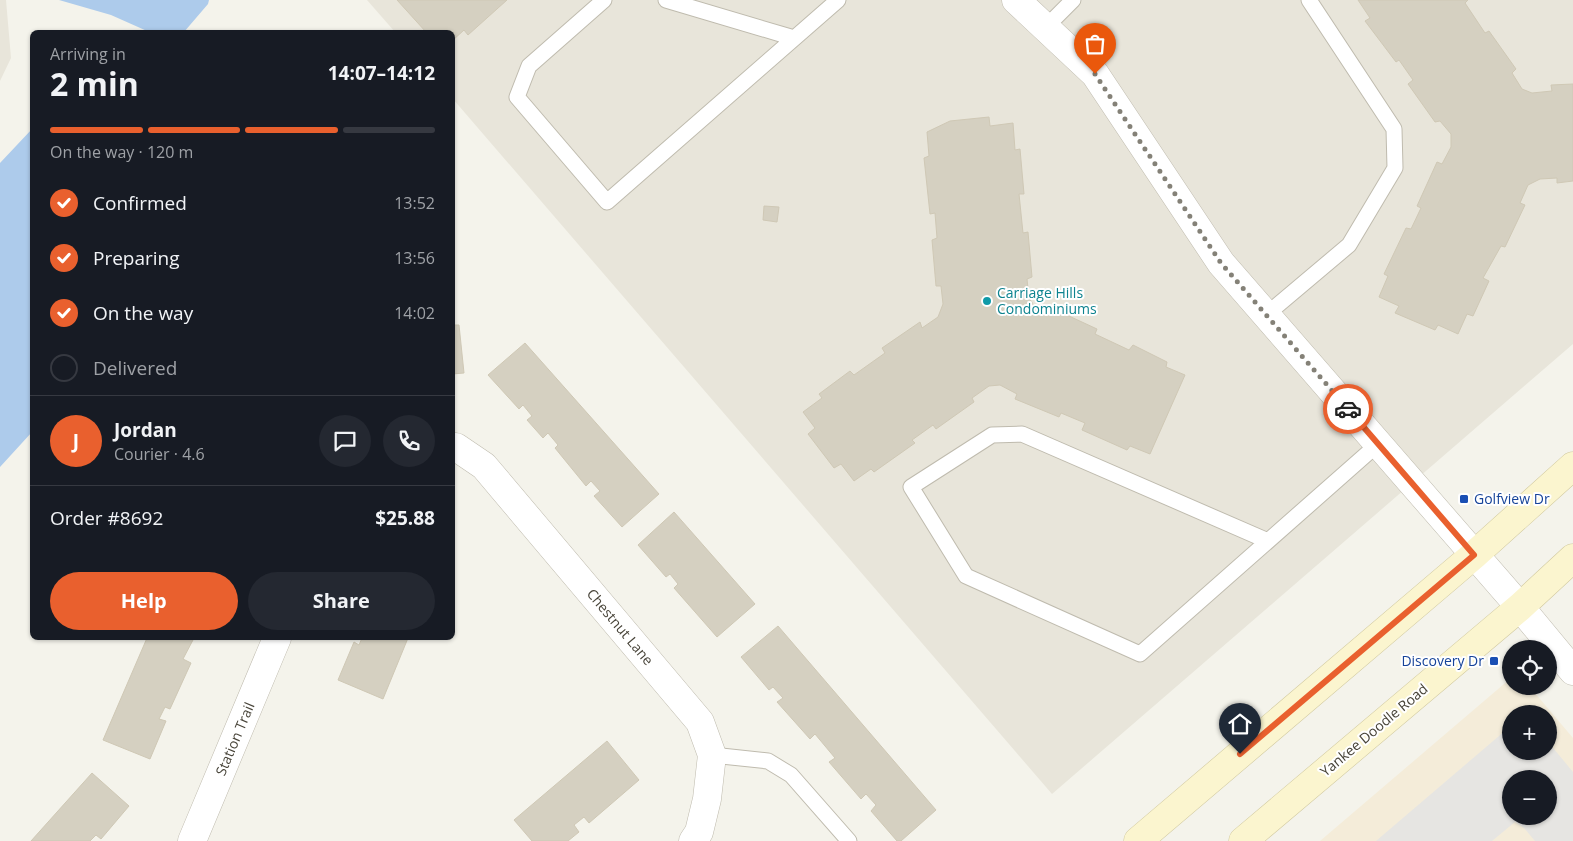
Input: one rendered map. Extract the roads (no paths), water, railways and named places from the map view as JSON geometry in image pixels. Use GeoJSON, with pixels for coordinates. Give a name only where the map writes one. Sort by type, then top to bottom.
{"type":"FeatureCollection","features":[{"type":"Feature","properties":{"kind":"main road"},"geometry":{"type":"LineString","coordinates":[[1138,841],[1474,555],[1573,466]]}},
{"type":"Feature","properties":{"kind":"main road","name":"Yankee Doodle Road"},"geometry":{"type":"LineString","coordinates":[[1243,841],[1520,607],[1573,558]]}},
{"type":"Feature","properties":{"kind":"street"},"geometry":{"type":"LineString","coordinates":[[1016,0],[1095,74],[1221,263],[1520,607],[1573,671]]}},
{"type":"Feature","properties":{"kind":"street","name":"Chestnut Lane"},"geometry":{"type":"LineString","coordinates":[[455,447],[484,466],[700,722],[712,755],[707,799],[700,832],[693,841]]}},
{"type":"Feature","properties":{"kind":"street","name":"Station Trail"},"geometry":{"type":"LineString","coordinates":[[192,841],[276,640]]}},
{"type":"Feature","properties":{"kind":"lane"},"geometry":{"type":"LineString","coordinates":[[604,0],[529,66],[517,97],[606,202],[838,0]]}},
{"type":"Feature","properties":{"kind":"lane"},"geometry":{"type":"LineString","coordinates":[[666,0],[794,38]]}},
{"type":"Feature","properties":{"kind":"lane"},"geometry":{"type":"LineString","coordinates":[[1045,28],[1073,0]]}},
{"type":"Feature","properties":{"kind":"lane"},"geometry":{"type":"LineString","coordinates":[[1266,315],[1349,245],[1395,168],[1394,129],[1309,0]]}},
{"type":"Feature","properties":{"kind":"lane"},"geometry":{"type":"LineString","coordinates":[[1268,541],[1022,434],[992,435],[911,487],[966,576],[1140,654],[1378,444]]}},
{"type":"Feature","properties":{"kind":"lane"},"geometry":{"type":"LineString","coordinates":[[712,755],[768,761],[791,775],[849,841]]}},
{"type":"Feature","properties":{"kind":"water"},"geometry":{"type":"Polygon","coordinates":[[[59,0],[209,0],[208,4],[186,30],[145,30],[111,15],[59,0]]]}},
{"type":"Feature","properties":{"kind":"water"},"geometry":{"type":"Polygon","coordinates":[[[30,131],[30,434],[0,467],[0,163],[30,131]]]}},
{"type":"Feature","properties":{"kind":"place","name":"Carriage Hills Condominiums"},"geometry":{"type":"Point","coordinates":[987,301]}},
{"type":"Feature","properties":{"kind":"place","name":"Golfview Dr"},"geometry":{"type":"Point","coordinates":[1464,499]}},
{"type":"Feature","properties":{"kind":"place","name":"Discovery Dr"},"geometry":{"type":"Point","coordinates":[1494,661]}}]}
